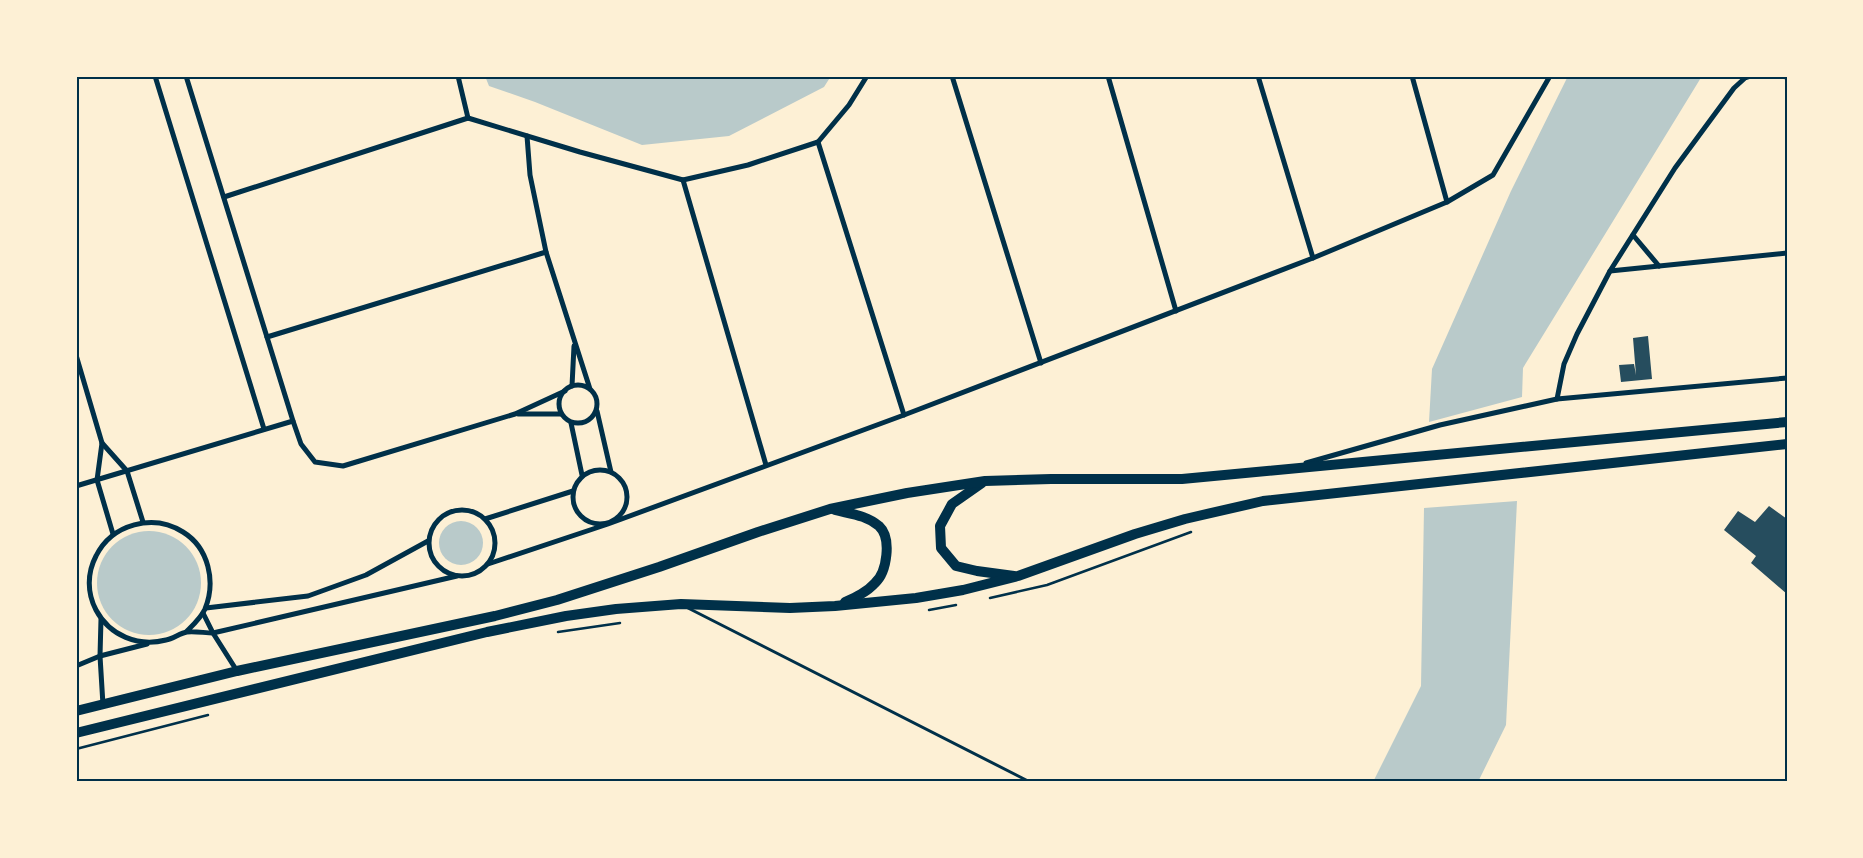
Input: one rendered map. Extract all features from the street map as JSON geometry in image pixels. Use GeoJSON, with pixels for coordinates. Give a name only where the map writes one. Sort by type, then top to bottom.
{"type":"FeatureCollection","features":[{"type":"Feature","properties":{"kind":"main road"},"geometry":{"type":"LineString","coordinates":[[76,711],[237,671],[485,618],[557,600],[659,568],[758,532],[830,510],[907,493],[985,481],[1182,479],[1787,422]]}},
{"type":"Feature","properties":{"kind":"main road"},"geometry":{"type":"LineString","coordinates":[[76,732],[487,632],[566,616],[616,609],[681,604],[790,608],[835,606],[916,598],[962,590],[1018,576],[1135,534],[1185,519],[1264,501],[1787,444]]}},
{"type":"Feature","properties":{"kind":"main road"},"geometry":{"type":"LineString","coordinates":[[985,481],[952,504],[940,526],[941,548],[956,566],[977,571],[1018,576]]}},
{"type":"Feature","properties":{"kind":"main road"},"geometry":{"type":"LineString","coordinates":[[830,510],[865,516],[881,527],[887,545],[886,565],[876,583],[858,596],[835,606]]}},
{"type":"Feature","properties":{"kind":"street"},"geometry":{"type":"LineString","coordinates":[[155,76],[264,429]]}},
{"type":"Feature","properties":{"kind":"street"},"geometry":{"type":"LineString","coordinates":[[186,76],[293,421],[301,444],[315,462],[343,466],[515,414],[572,386],[585,386],[590,389]]}},
{"type":"Feature","properties":{"kind":"street"},"geometry":{"type":"LineString","coordinates":[[458,76],[468,118]]}},
{"type":"Feature","properties":{"kind":"street"},"geometry":{"type":"LineString","coordinates":[[224,197],[468,118],[580,152],[683,180],[748,165],[818,142],[849,105],[867,76]]}},
{"type":"Feature","properties":{"kind":"street"},"geometry":{"type":"LineString","coordinates":[[952,76],[1041,363]]}},
{"type":"Feature","properties":{"kind":"street"},"geometry":{"type":"LineString","coordinates":[[1108,76],[1176,311]]}},
{"type":"Feature","properties":{"kind":"street"},"geometry":{"type":"LineString","coordinates":[[1258,76],[1313,258]]}},
{"type":"Feature","properties":{"kind":"street"},"geometry":{"type":"LineString","coordinates":[[1412,76],[1447,202]]}},
{"type":"Feature","properties":{"kind":"street"},"geometry":{"type":"LineString","coordinates":[[488,564],[608,524],[904,415],[1313,258],[1447,202],[1493,175],[1550,76]]}},
{"type":"Feature","properties":{"kind":"street"},"geometry":{"type":"LineString","coordinates":[[1557,399],[1564,364],[1577,334],[1610,272],[1681,160],[1734,88],[1745,78],[1751,76]]}},
{"type":"Feature","properties":{"kind":"street"},"geometry":{"type":"LineString","coordinates":[[1782,76],[1787,77]]}},
{"type":"Feature","properties":{"kind":"street"},"geometry":{"type":"LineString","coordinates":[[527,136],[530,176],[546,252],[574,343],[590,389],[597,399],[597,411],[611,472]]}},
{"type":"Feature","properties":{"kind":"street"},"geometry":{"type":"LineString","coordinates":[[818,142],[904,415]]}},
{"type":"Feature","properties":{"kind":"street"},"geometry":{"type":"LineString","coordinates":[[683,180],[766,465]]}},
{"type":"Feature","properties":{"kind":"street"},"geometry":{"type":"LineString","coordinates":[[1633,235],[1659,266]]}},
{"type":"Feature","properties":{"kind":"street"},"geometry":{"type":"LineString","coordinates":[[267,337],[546,252]]}},
{"type":"Feature","properties":{"kind":"street"},"geometry":{"type":"LineString","coordinates":[[1610,272],[1787,253]]}},
{"type":"Feature","properties":{"kind":"street"},"geometry":{"type":"LineString","coordinates":[[572,386],[574,343]]}},
{"type":"Feature","properties":{"kind":"street"},"geometry":{"type":"LineString","coordinates":[[76,355],[102,443],[97,480],[114,534]]}},
{"type":"Feature","properties":{"kind":"street"},"geometry":{"type":"LineString","coordinates":[[1287,469],[1440,425],[1557,399],[1787,378]]}},
{"type":"Feature","properties":{"kind":"street"},"geometry":{"type":"LineString","coordinates":[[561,414],[559,402],[565,391]]}},
{"type":"Feature","properties":{"kind":"street"},"geometry":{"type":"LineString","coordinates":[[515,414],[561,414],[571,422],[584,423],[594,416],[597,411]]}},
{"type":"Feature","properties":{"kind":"street"},"geometry":{"type":"LineString","coordinates":[[76,486],[293,421]]}},
{"type":"Feature","properties":{"kind":"street"},"geometry":{"type":"LineString","coordinates":[[571,422],[582,475]]}},
{"type":"Feature","properties":{"kind":"street"},"geometry":{"type":"LineString","coordinates":[[102,443],[127,471],[143,522]]}},
{"type":"Feature","properties":{"kind":"street"},"geometry":{"type":"LineString","coordinates":[[596,470],[611,472],[619,477],[624,485],[627,503],[620,516],[608,524],[598,525],[589,522],[575,510],[572,501],[576,482],[582,475],[596,470]]}},
{"type":"Feature","properties":{"kind":"street"},"geometry":{"type":"LineString","coordinates":[[485,519],[573,491]]}},
{"type":"Feature","properties":{"kind":"street"},"geometry":{"type":"LineString","coordinates":[[76,666],[100,656],[168,640],[186,632],[213,633],[479,572],[488,564],[493,556],[495,546],[491,527],[485,519],[466,510],[455,511],[445,515],[434,526],[428,541],[429,551],[439,568],[457,576]]}},
{"type":"Feature","properties":{"kind":"street"},"geometry":{"type":"LineString","coordinates":[[150,644],[131,641],[114,632],[101,619],[92,602],[89,584],[92,565],[100,548],[114,534],[132,524],[143,522],[164,524],[184,532],[199,547],[209,566],[211,587],[204,610],[186,632]]}},
{"type":"Feature","properties":{"kind":"street"},"geometry":{"type":"LineString","coordinates":[[204,610],[308,596],[366,575],[428,541]]}},
{"type":"Feature","properties":{"kind":"street"},"geometry":{"type":"LineString","coordinates":[[204,610],[213,633],[237,671]]}},
{"type":"Feature","properties":{"kind":"street"},"geometry":{"type":"LineString","coordinates":[[101,619],[100,656],[103,704]]}},
{"type":"Feature","properties":{"kind":"lane"},"geometry":{"type":"LineString","coordinates":[[681,604],[1030,782]]}},
{"type":"Feature","properties":{"kind":"shaded area"},"geometry":{"type":"Polygon","coordinates":[[[485,76],[831,76],[824,87],[729,136],[642,145],[535,102],[489,86],[485,76]]]}},
{"type":"Feature","properties":{"kind":"shaded area"},"geometry":{"type":"Polygon","coordinates":[[[1568,76],[1702,76],[1523,368],[1522,397],[1429,422],[1432,369],[1511,191],[1568,76]]]}},
{"type":"Feature","properties":{"kind":"shaded area"},"geometry":{"type":"Polygon","coordinates":[[[1517,501],[1506,725],[1478,782],[1373,782],[1421,686],[1424,508],[1517,501]]]}},
{"type":"Feature","properties":{"kind":"shaded area"},"geometry":{"type":"Polygon","coordinates":[[[465,521],[477,527],[482,534],[482,552],[477,559],[470,564],[457,565],[449,562],[442,555],[439,539],[442,531],[449,524],[465,521]]]}},
{"type":"Feature","properties":{"kind":"shaded area"},"geometry":{"type":"Polygon","coordinates":[[[149,531],[169,535],[186,546],[197,563],[201,583],[197,603],[186,620],[169,631],[149,635],[129,631],[112,620],[101,603],[97,583],[101,563],[112,546],[129,535],[149,531]]]}},
{"type":"Feature","properties":{"kind":"building"},"geometry":{"type":"Polygon","coordinates":[[[1648,336],[1652,379],[1621,382],[1619,365],[1634,364],[1636,375],[1633,338],[1648,336]]]}},
{"type":"Feature","properties":{"kind":"building"},"geometry":{"type":"Polygon","coordinates":[[[1769,506],[1787,519],[1787,594],[1751,563],[1756,556],[1724,530],[1738,511],[1755,522],[1769,506]]]}}]}
